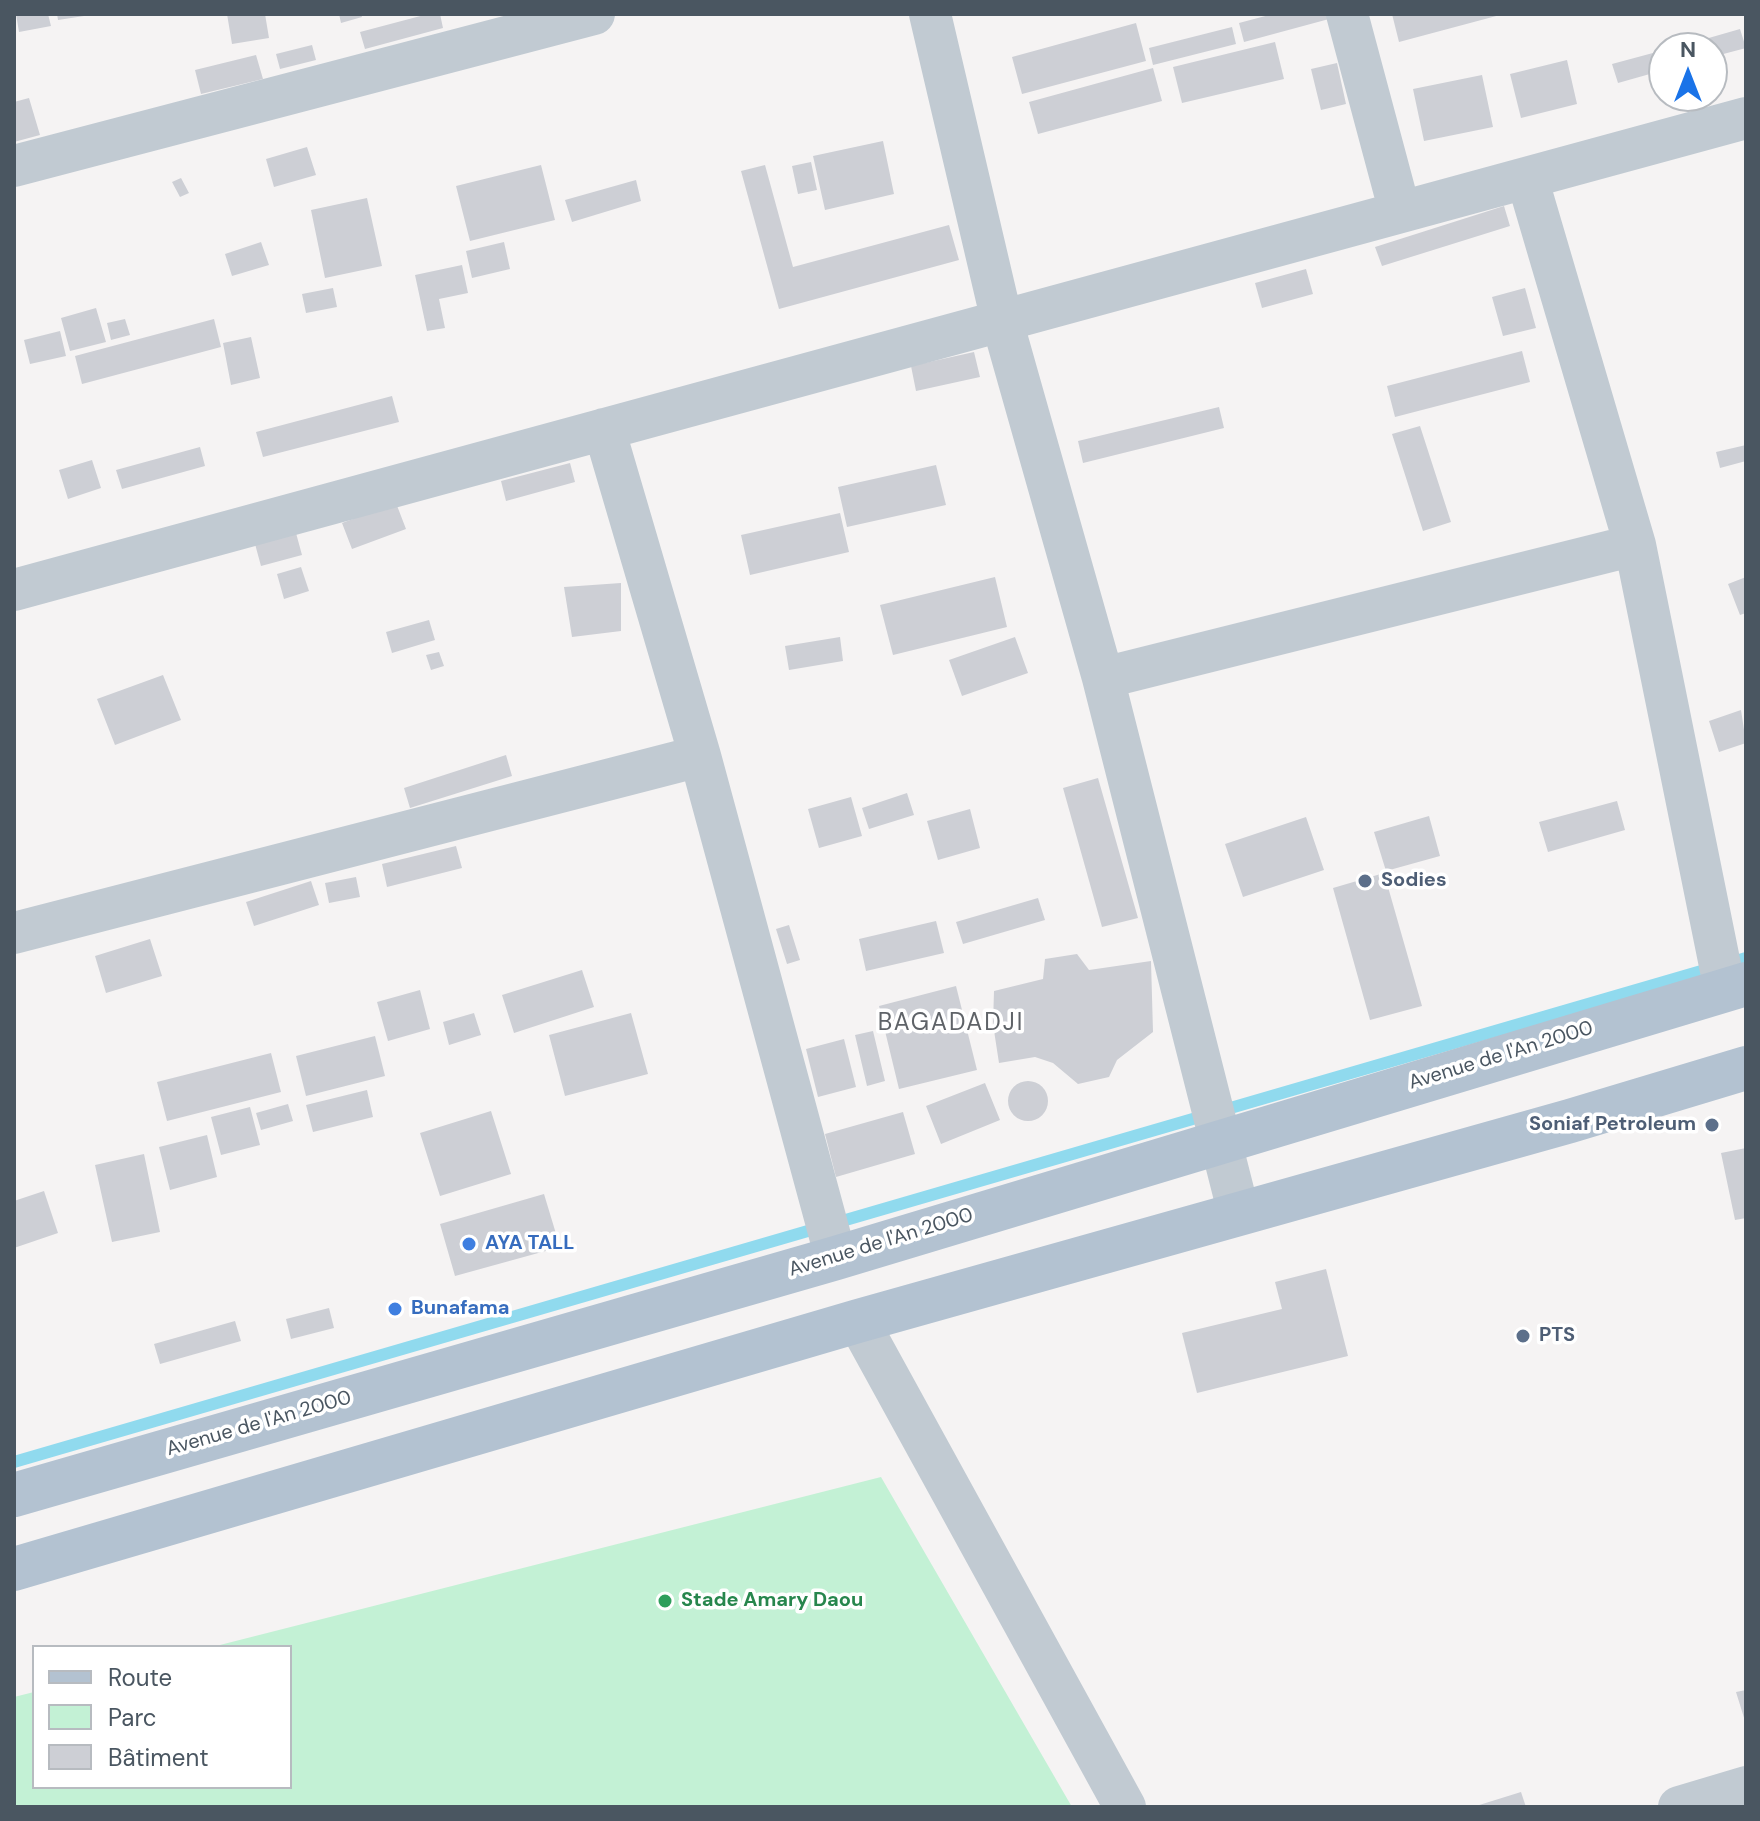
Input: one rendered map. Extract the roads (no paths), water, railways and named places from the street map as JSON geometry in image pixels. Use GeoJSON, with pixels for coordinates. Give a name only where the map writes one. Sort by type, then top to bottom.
{"type":"FeatureCollection","features":[{"type":"Feature","properties":{"kind":"main road","name":"Avenue de l'An 2000"},"geometry":{"type":"LineString","coordinates":[[14,1495],[836,1258],[1222,1139],[1735,987]]}},
{"type":"Feature","properties":{"kind":"main road"},"geometry":{"type":"LineString","coordinates":[[14,1569],[858,1321],[1570,1121],[1746,1068]]}},
{"type":"Feature","properties":{"kind":"street"},"geometry":{"type":"LineString","coordinates":[[14,166],[488,28],[594,14]]}},
{"type":"Feature","properties":{"kind":"street"},"geometry":{"type":"LineString","coordinates":[[930,14],[1002,321],[1103,678],[1239,1214]]}},
{"type":"Feature","properties":{"kind":"street"},"geometry":{"type":"LineString","coordinates":[[1347,14],[1400,212]]}},
{"type":"Feature","properties":{"kind":"street"},"geometry":{"type":"LineString","coordinates":[[14,590],[1746,118]]}},
{"type":"Feature","properties":{"kind":"street"},"geometry":{"type":"LineString","coordinates":[[1527,178],[1635,545],[1735,987]]}},
{"type":"Feature","properties":{"kind":"street"},"geometry":{"type":"LineString","coordinates":[[604,429],[700,756],[836,1258]]}},
{"type":"Feature","properties":{"kind":"street"},"geometry":{"type":"LineString","coordinates":[[1103,678],[1635,545]]}},
{"type":"Feature","properties":{"kind":"street"},"geometry":{"type":"LineString","coordinates":[[14,933],[700,756]]}},
{"type":"Feature","properties":{"kind":"street"},"geometry":{"type":"LineString","coordinates":[[858,1321],[1125,1807]]}},
{"type":"Feature","properties":{"kind":"street"},"geometry":{"type":"LineString","coordinates":[[1688,1806],[1746,1787]]}},
{"type":"Feature","properties":{"kind":"waterway"},"geometry":{"type":"LineString","coordinates":[[14,1462],[1746,958]]}},
{"type":"Feature","properties":{"kind":"place","name":"Sodies"},"geometry":{"type":"Point","coordinates":[1365,881]}},
{"type":"Feature","properties":{"kind":"place","name":"Soniaf Petroleum"},"geometry":{"type":"Point","coordinates":[1712,1125]}},
{"type":"Feature","properties":{"kind":"place","name":"AYA TALL"},"geometry":{"type":"Point","coordinates":[469,1244]}},
{"type":"Feature","properties":{"kind":"place","name":"Bunafama"},"geometry":{"type":"Point","coordinates":[395,1309]}},
{"type":"Feature","properties":{"kind":"place","name":"PTS"},"geometry":{"type":"Point","coordinates":[1523,1336]}},
{"type":"Feature","properties":{"kind":"place","name":"Stade Amary Daou"},"geometry":{"type":"Point","coordinates":[665,1601]}},
{"type":"Feature","properties":{"kind":"district","name":"BAGADADJI"},"geometry":{"type":"Point","coordinates":[951,1024]}}]}
